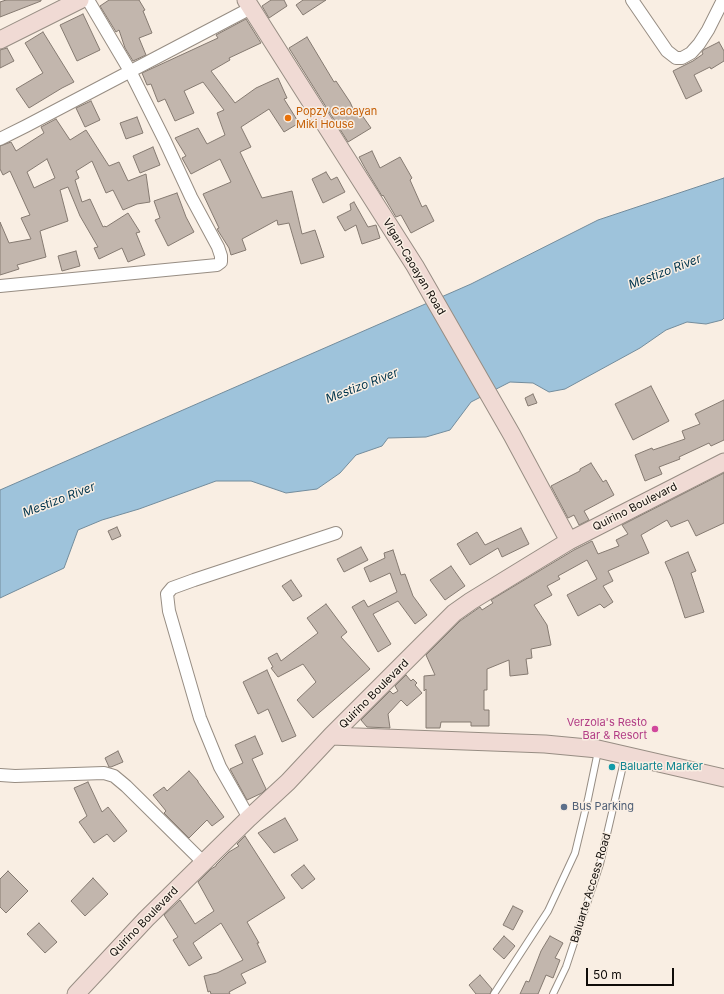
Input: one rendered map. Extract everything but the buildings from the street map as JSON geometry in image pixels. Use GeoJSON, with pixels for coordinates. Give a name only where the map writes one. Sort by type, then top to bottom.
{"type":"FeatureCollection","features":[{"type":"Feature","properties":{"kind":"main road"},"geometry":{"type":"LineString","coordinates":[[0,40],[80,0]]}},
{"type":"Feature","properties":{"kind":"main road","name":"Vigan-Caoayan Road"},"geometry":{"type":"LineString","coordinates":[[248,4],[415,266],[512,435],[569,541]]}},
{"type":"Feature","properties":{"kind":"main road","name":"Quirino Boulevard"},"geometry":{"type":"LineString","coordinates":[[76,994],[146,918],[288,782],[331,736],[454,613],[569,541],[724,462]]}},
{"type":"Feature","properties":{"kind":"main road"},"geometry":{"type":"LineString","coordinates":[[331,736],[545,744],[598,749],[724,778]]}},
{"type":"Feature","properties":{"kind":"street"},"geometry":{"type":"LineString","coordinates":[[0,286],[217,265],[221,262],[218,247],[191,197],[130,71],[88,0]]}},
{"type":"Feature","properties":{"kind":"street"},"geometry":{"type":"LineString","coordinates":[[632,0],[667,51],[676,58],[682,58],[691,53],[699,44],[723,0]]}},
{"type":"Feature","properties":{"kind":"street"},"geometry":{"type":"LineString","coordinates":[[0,139],[130,71],[248,4]]}},
{"type":"Feature","properties":{"kind":"street"},"geometry":{"type":"LineString","coordinates":[[249,818],[220,767],[200,718],[171,618],[167,594],[172,588],[194,580],[336,533]]}},
{"type":"Feature","properties":{"kind":"street"},"geometry":{"type":"LineString","coordinates":[[0,775],[104,774],[114,776],[204,862]]}},
{"type":"Feature","properties":{"kind":"lane"},"geometry":{"type":"LineString","coordinates":[[494,994],[548,911],[575,853],[598,749]]}},
{"type":"Feature","properties":{"kind":"lane","name":"Baluarte Access Road"},"geometry":{"type":"LineString","coordinates":[[553,994],[566,967],[600,864],[625,756]]}},
{"type":"Feature","properties":{"kind":"water","name":"Mestizo River"},"geometry":{"type":"Polygon","coordinates":[[[724,178],[724,318],[722,320],[706,324],[687,322],[666,330],[640,348],[565,389],[549,392],[533,383],[510,382],[471,402],[450,430],[426,437],[388,438],[382,446],[356,455],[340,473],[317,489],[286,493],[251,481],[216,481],[139,509],[102,520],[78,530],[64,568],[0,598],[0,490],[471,284],[598,220],[724,178]]]}},
{"type":"Feature","properties":{"kind":"place","name":"Popzy Caoayan Miki House"},"geometry":{"type":"Point","coordinates":[288,118]}},
{"type":"Feature","properties":{"kind":"place","name":"Verzola's Resto Bar & Resort"},"geometry":{"type":"Point","coordinates":[655,729]}},
{"type":"Feature","properties":{"kind":"place","name":"Baluarte Marker"},"geometry":{"type":"Point","coordinates":[612,767]}},
{"type":"Feature","properties":{"kind":"place","name":"Bus Parking"},"geometry":{"type":"Point","coordinates":[564,807]}}]}
